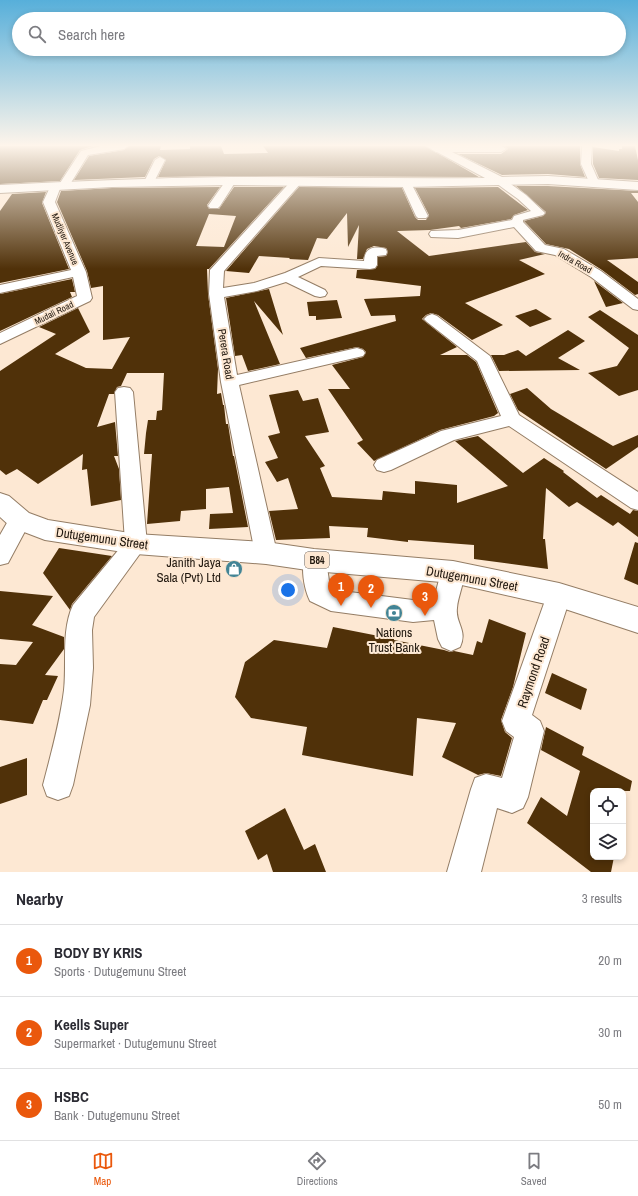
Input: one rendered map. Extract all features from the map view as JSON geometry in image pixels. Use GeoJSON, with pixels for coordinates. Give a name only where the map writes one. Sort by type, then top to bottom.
{"type":"FeatureCollection","features":[{"type":"Feature","properties":{"kind":"main road"},"geometry":{"type":"LineString","coordinates":[[0,189],[28,187]]}},
{"type":"Feature","properties":{"kind":"main road","name":"Dutugemunu Street"},"geometry":{"type":"LineString","coordinates":[[0,502],[20,520],[45,530],[136,544],[266,553],[314,560],[453,572],[559,595],[638,620]]}},
{"type":"Feature","properties":{"kind":"street","name":"Mudliyer Avenue"},"geometry":{"type":"LineString","coordinates":[[59,187],[49,202],[79,272]]}},
{"type":"Feature","properties":{"kind":"street"},"geometry":{"type":"LineString","coordinates":[[214,206],[228,187]]}},
{"type":"Feature","properties":{"kind":"street","name":"Perera Road"},"geometry":{"type":"LineString","coordinates":[[266,553],[230,382],[216,294],[217,270],[292,187]]}},
{"type":"Feature","properties":{"kind":"street"},"geometry":{"type":"LineString","coordinates":[[408,187],[422,216]]}},
{"type":"Feature","properties":{"kind":"street"},"geometry":{"type":"LineString","coordinates":[[435,234],[458,234],[517,223],[518,218],[539,213],[522,197],[508,187]]}},
{"type":"Feature","properties":{"kind":"street","name":"Indra Road"},"geometry":{"type":"LineString","coordinates":[[517,223],[541,248],[559,252],[596,274],[638,306]]}},
{"type":"Feature","properties":{"kind":"street"},"geometry":{"type":"LineString","coordinates":[[216,294],[257,287],[288,277],[319,262],[370,265],[371,254],[374,252],[381,252]]}},
{"type":"Feature","properties":{"kind":"street"},"geometry":{"type":"LineString","coordinates":[[0,289],[79,272]]}},
{"type":"Feature","properties":{"kind":"street","name":"Mudali Road"},"geometry":{"type":"LineString","coordinates":[[0,339],[85,298],[79,272]]}},
{"type":"Feature","properties":{"kind":"street"},"geometry":{"type":"LineString","coordinates":[[288,277],[309,289],[320,293]]}},
{"type":"Feature","properties":{"kind":"street"},"geometry":{"type":"LineString","coordinates":[[432,320],[484,358],[512,419],[638,502]]}},
{"type":"Feature","properties":{"kind":"street"},"geometry":{"type":"LineString","coordinates":[[230,382],[357,353]]}},
{"type":"Feature","properties":{"kind":"street"},"geometry":{"type":"LineString","coordinates":[[58,785],[74,712],[79,676],[77,642],[78,626],[82,613],[136,544],[124,392]]}},
{"type":"Feature","properties":{"kind":"street"},"geometry":{"type":"LineString","coordinates":[[384,465],[448,435],[512,419]]}},
{"type":"Feature","properties":{"kind":"street"},"geometry":{"type":"LineString","coordinates":[[0,556],[20,520]]}},
{"type":"Feature","properties":{"kind":"street"},"geometry":{"type":"LineString","coordinates":[[314,560],[319,594],[330,600],[413,610],[444,609]]}},
{"type":"Feature","properties":{"kind":"street"},"geometry":{"type":"LineString","coordinates":[[451,639],[444,609],[453,572]]}},
{"type":"Feature","properties":{"kind":"street","name":"Raymond Road"},"geometry":{"type":"LineString","coordinates":[[464,872],[486,789],[512,797],[530,731],[516,721],[559,595]]}},
{"type":"Feature","properties":{"kind":"building"},"geometry":{"type":"Polygon","coordinates":[[[220,187],[207,205],[209,209],[219,209],[234,187],[284,187],[209,269],[207,269],[208,294],[218,369],[217,394],[221,393],[224,405],[226,424],[228,424],[248,527],[209,529],[210,514],[233,513],[229,487],[206,489],[206,509],[181,511],[180,521],[147,524],[152,454],[144,454],[146,433],[148,420],[156,420],[157,411],[162,410],[164,373],[127,373],[121,386],[117,387],[114,394],[109,394],[97,427],[115,422],[118,456],[114,456],[119,469],[121,500],[91,506],[87,469],[82,470],[83,454],[38,484],[17,469],[6,475],[0,470],[0,371],[56,334],[39,327],[78,308],[90,332],[55,354],[86,368],[112,369],[130,337],[103,340],[103,286],[91,288],[87,271],[57,202],[61,191],[112,188],[220,187]],[[209,214],[196,246],[224,247],[236,216],[209,214]]]}},
{"type":"Feature","properties":{"kind":"building"},"geometry":{"type":"Polygon","coordinates":[[[299,187],[402,188],[415,217],[418,220],[426,220],[429,215],[415,188],[498,187],[528,210],[514,215],[511,219],[461,228],[459,226],[430,230],[397,231],[429,256],[526,242],[535,252],[545,254],[519,260],[545,274],[465,303],[503,325],[472,340],[438,315],[431,313],[422,319],[457,347],[440,355],[467,355],[476,362],[498,413],[494,416],[440,430],[374,461],[357,443],[363,440],[328,389],[350,389],[332,365],[363,357],[366,352],[357,347],[306,358],[300,348],[396,321],[395,315],[371,316],[364,299],[420,296],[421,286],[356,278],[357,270],[375,269],[378,265],[378,257],[386,256],[388,252],[386,248],[374,246],[367,249],[363,259],[357,259],[359,225],[348,247],[347,213],[327,239],[317,238],[308,260],[259,256],[249,273],[226,271],[299,187]]]}},
{"type":"Feature","properties":{"kind":"building"},"geometry":{"type":"Polygon","coordinates":[[[517,187],[560,187],[638,191],[638,193],[631,193],[638,202],[638,258],[607,260],[638,282],[638,294],[635,295],[602,270],[569,249],[546,244],[524,221],[543,216],[546,212],[517,187]]]}},
{"type":"Feature","properties":{"kind":"building"},"geometry":{"type":"Polygon","coordinates":[[[46,192],[42,203],[69,269],[0,283],[0,211],[12,194],[46,192]]]}},
{"type":"Feature","properties":{"kind":"building"},"geometry":{"type":"Polygon","coordinates":[[[72,279],[75,292],[70,292],[72,297],[0,331],[0,294],[72,279]]]}},
{"type":"Feature","properties":{"kind":"building"},"geometry":{"type":"Polygon","coordinates":[[[594,281],[623,303],[606,307],[594,281]]]}},
{"type":"Feature","properties":{"kind":"building"},"geometry":{"type":"Polygon","coordinates":[[[269,289],[283,335],[254,301],[280,364],[248,371],[242,355],[235,356],[226,298],[269,289]]]}},
{"type":"Feature","properties":{"kind":"building"},"geometry":{"type":"Polygon","coordinates":[[[337,300],[342,318],[316,320],[316,316],[309,316],[307,302],[337,300]]]}},
{"type":"Feature","properties":{"kind":"building"},"geometry":{"type":"Polygon","coordinates":[[[536,309],[552,319],[530,327],[515,316],[536,309]]]}},
{"type":"Feature","properties":{"kind":"building"},"geometry":{"type":"Polygon","coordinates":[[[600,310],[638,335],[638,390],[619,396],[588,373],[617,366],[629,348],[588,317],[600,310]]]}},
{"type":"Feature","properties":{"kind":"building"},"geometry":{"type":"Polygon","coordinates":[[[568,330],[585,341],[558,358],[580,370],[499,371],[491,355],[504,355],[518,350],[526,356],[568,330]]]}},
{"type":"Feature","properties":{"kind":"building"},"geometry":{"type":"Polygon","coordinates":[[[527,388],[551,409],[613,446],[638,435],[638,447],[606,469],[518,410],[510,394],[527,388]]]}},
{"type":"Feature","properties":{"kind":"building"},"geometry":{"type":"Polygon","coordinates":[[[298,390],[303,401],[318,398],[329,432],[305,436],[325,466],[320,468],[332,497],[382,500],[383,491],[415,494],[415,481],[457,485],[457,503],[508,486],[455,441],[478,436],[523,473],[544,458],[564,471],[563,472],[597,498],[601,495],[630,514],[633,510],[638,511],[638,537],[618,522],[613,526],[577,502],[569,507],[546,488],[543,539],[545,539],[548,569],[474,559],[474,545],[408,540],[408,542],[367,537],[368,528],[329,526],[330,538],[276,540],[269,511],[298,509],[288,478],[277,482],[265,462],[278,458],[268,436],[280,433],[269,395],[298,390]]]}},
{"type":"Feature","properties":{"kind":"building"},"geometry":{"type":"Polygon","coordinates":[[[635,542],[638,543],[638,585],[624,579],[635,542]]]}},
{"type":"Feature","properties":{"kind":"building"},"geometry":{"type":"Polygon","coordinates":[[[59,548],[112,556],[72,604],[70,610],[43,573],[59,548]]]}},
{"type":"Feature","properties":{"kind":"building"},"geometry":{"type":"Polygon","coordinates":[[[0,591],[53,596],[32,625],[64,637],[64,649],[45,675],[58,676],[47,700],[43,700],[33,724],[0,720],[0,664],[16,665],[33,642],[0,639],[0,591]]]}},
{"type":"Feature","properties":{"kind":"building"},"geometry":{"type":"Polygon","coordinates":[[[489,619],[526,633],[513,687],[501,720],[505,732],[512,738],[501,776],[486,773],[478,775],[442,757],[456,723],[417,718],[413,776],[302,755],[307,727],[251,718],[235,697],[245,662],[274,640],[327,648],[333,627],[450,652],[454,651],[473,655],[477,641],[482,643],[489,619]]]}},
{"type":"Feature","properties":{"kind":"building"},"geometry":{"type":"Polygon","coordinates":[[[552,673],[587,689],[581,710],[545,693],[552,673]]]}},
{"type":"Feature","properties":{"kind":"building"},"geometry":{"type":"Polygon","coordinates":[[[546,727],[584,747],[582,755],[632,781],[630,791],[626,791],[626,788],[590,788],[590,860],[613,860],[611,872],[591,872],[527,823],[541,797],[567,816],[580,771],[541,750],[546,727]]]}},
{"type":"Feature","properties":{"kind":"building"},"geometry":{"type":"Polygon","coordinates":[[[27,758],[27,795],[0,804],[0,767],[27,758]]]}},
{"type":"Feature","properties":{"kind":"building"},"geometry":{"type":"Polygon","coordinates":[[[285,808],[304,850],[315,844],[326,872],[273,872],[267,854],[258,860],[245,831],[285,808]]]}},
{"type":"Feature","properties":{"kind":"place","name":"Janith Jaya Sala (Pvt) Ltd"},"geometry":{"type":"Point","coordinates":[234,569]}},
{"type":"Feature","properties":{"kind":"place","name":"BODY BY KRIS"},"geometry":{"type":"Point","coordinates":[341,606]}},
{"type":"Feature","properties":{"kind":"place","name":"Keells Super"},"geometry":{"type":"Point","coordinates":[371,608]}},
{"type":"Feature","properties":{"kind":"place","name":"Nations Trust Bank"},"geometry":{"type":"Point","coordinates":[394,613]}},
{"type":"Feature","properties":{"kind":"place","name":"HSBC"},"geometry":{"type":"Point","coordinates":[425,616]}}]}
